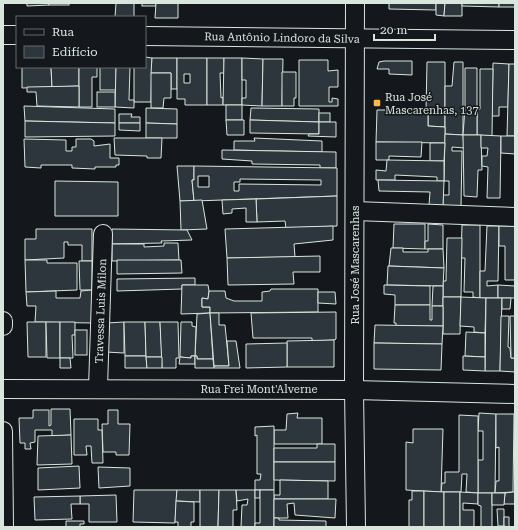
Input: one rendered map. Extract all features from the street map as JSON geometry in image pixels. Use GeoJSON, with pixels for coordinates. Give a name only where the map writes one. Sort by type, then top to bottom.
{"type":"FeatureCollection","features":[{"type":"Feature","properties":{"kind":"street","name":"Rua José Mascarenhas"},"geometry":{"type":"LineString","coordinates":[[355,3],[354,390],[356,527]]}},
{"type":"Feature","properties":{"kind":"street"},"geometry":{"type":"LineString","coordinates":[[3,35],[16,35]]}},
{"type":"Feature","properties":{"kind":"street","name":"Rua Antônio Lindoro da Silva"},"geometry":{"type":"LineString","coordinates":[[146,36],[515,40]]}},
{"type":"Feature","properties":{"kind":"street"},"geometry":{"type":"LineString","coordinates":[[355,211],[515,217]]}},
{"type":"Feature","properties":{"kind":"street","name":"Travessa Luis Milon"},"geometry":{"type":"LineString","coordinates":[[98,388],[103,234]]}},
{"type":"Feature","properties":{"kind":"street"},"geometry":{"type":"LineString","coordinates":[[3,320],[3,326]]}},
{"type":"Feature","properties":{"kind":"street","name":"Rua Frei Mont'Alverne"},"geometry":{"type":"LineString","coordinates":[[3,389],[98,388],[354,390],[515,394]]}},
{"type":"Feature","properties":{"kind":"street"},"geometry":{"type":"LineString","coordinates":[[3,431],[4,524]]}},
{"type":"Feature","properties":{"kind":"building"},"geometry":{"type":"Polygon","coordinates":[[[27,3],[49,3],[49,5],[27,6],[27,3]]]}},
{"type":"Feature","properties":{"kind":"building"},"geometry":{"type":"Polygon","coordinates":[[[49,3],[69,3],[69,5],[49,5],[49,3]]]}},
{"type":"Feature","properties":{"kind":"building"},"geometry":{"type":"Polygon","coordinates":[[[116,3],[134,3],[134,16],[115,16],[116,3]]]}},
{"type":"Feature","properties":{"kind":"building"},"geometry":{"type":"Polygon","coordinates":[[[142,3],[156,3],[156,6],[142,6],[142,3]]]}},
{"type":"Feature","properties":{"kind":"building"},"geometry":{"type":"Polygon","coordinates":[[[156,3],[178,3],[178,18],[155,18],[156,3]]]}},
{"type":"Feature","properties":{"kind":"building"},"geometry":{"type":"Polygon","coordinates":[[[389,3],[436,3],[436,10],[389,9],[389,3]]]}},
{"type":"Feature","properties":{"kind":"building"},"geometry":{"type":"Polygon","coordinates":[[[436,3],[445,3],[444,16],[436,15],[436,3]]]}},
{"type":"Feature","properties":{"kind":"building"},"geometry":{"type":"Polygon","coordinates":[[[445,3],[462,3],[462,16],[444,16],[445,3]]]}},
{"type":"Feature","properties":{"kind":"building"},"geometry":{"type":"Polygon","coordinates":[[[462,3],[499,3],[499,7],[462,6],[462,3]]]}},
{"type":"Feature","properties":{"kind":"building"},"geometry":{"type":"Polygon","coordinates":[[[499,3],[515,3],[515,7],[499,7],[499,3]]]}},
{"type":"Feature","properties":{"kind":"building"},"geometry":{"type":"Polygon","coordinates":[[[146,57],[152,58],[151,102],[134,102],[134,68],[146,68],[146,57]]]}},
{"type":"Feature","properties":{"kind":"building"},"geometry":{"type":"Polygon","coordinates":[[[152,58],[177,58],[177,89],[171,89],[171,73],[151,73],[152,58]]]}},
{"type":"Feature","properties":{"kind":"building"},"geometry":{"type":"Polygon","coordinates":[[[177,58],[207,58],[207,105],[185,105],[185,99],[177,99],[177,58]],[[184,74],[184,83],[190,83],[190,74],[184,74]]]}},
{"type":"Feature","properties":{"kind":"building"},"geometry":{"type":"Polygon","coordinates":[[[207,58],[224,58],[224,73],[220,73],[221,98],[223,97],[223,105],[207,105],[207,58]]]}},
{"type":"Feature","properties":{"kind":"building"},"geometry":{"type":"Polygon","coordinates":[[[224,58],[242,58],[242,105],[223,105],[224,58]]]}},
{"type":"Feature","properties":{"kind":"building"},"geometry":{"type":"Polygon","coordinates":[[[242,58],[263,59],[262,106],[242,105],[242,98],[246,98],[246,80],[242,80],[242,58]]]}},
{"type":"Feature","properties":{"kind":"building"},"geometry":{"type":"Polygon","coordinates":[[[263,59],[283,59],[282,106],[262,106],[263,59]]]}},
{"type":"Feature","properties":{"kind":"building"},"geometry":{"type":"Polygon","coordinates":[[[299,60],[328,60],[328,71],[338,70],[338,87],[329,87],[329,102],[332,102],[332,98],[338,99],[338,106],[299,106],[299,60]]]}},
{"type":"Feature","properties":{"kind":"building"},"geometry":{"type":"Polygon","coordinates":[[[412,61],[412,75],[389,74],[389,69],[377,69],[379,62],[412,61]]]}},
{"type":"Feature","properties":{"kind":"building"},"geometry":{"type":"Polygon","coordinates":[[[427,62],[445,62],[445,127],[428,126],[428,110],[426,110],[427,62]]]}},
{"type":"Feature","properties":{"kind":"building"},"geometry":{"type":"Polygon","coordinates":[[[454,62],[463,62],[463,135],[445,134],[445,86],[452,86],[454,62]]]}},
{"type":"Feature","properties":{"kind":"building"},"geometry":{"type":"Polygon","coordinates":[[[493,63],[509,64],[508,107],[499,107],[499,116],[492,116],[493,63]]]}},
{"type":"Feature","properties":{"kind":"building"},"geometry":{"type":"Polygon","coordinates":[[[509,64],[515,64],[515,136],[507,136],[509,64]]]}},
{"type":"Feature","properties":{"kind":"building"},"geometry":{"type":"Polygon","coordinates":[[[22,68],[51,68],[52,87],[22,88],[22,68]]]}},
{"type":"Feature","properties":{"kind":"building"},"geometry":{"type":"Polygon","coordinates":[[[51,68],[79,68],[79,86],[52,87],[51,68]]]}},
{"type":"Feature","properties":{"kind":"building"},"geometry":{"type":"Polygon","coordinates":[[[79,68],[97,68],[97,77],[92,77],[92,107],[79,107],[79,68]]]}},
{"type":"Feature","properties":{"kind":"building"},"geometry":{"type":"Polygon","coordinates":[[[100,68],[116,68],[116,90],[100,90],[100,68]]]}},
{"type":"Feature","properties":{"kind":"building"},"geometry":{"type":"Polygon","coordinates":[[[116,68],[130,68],[129,100],[134,100],[134,108],[115,107],[116,68]]]}},
{"type":"Feature","properties":{"kind":"building"},"geometry":{"type":"Polygon","coordinates":[[[465,68],[477,68],[477,109],[465,108],[465,68]]]}},
{"type":"Feature","properties":{"kind":"building"},"geometry":{"type":"Polygon","coordinates":[[[480,69],[493,69],[492,136],[477,135],[477,109],[480,109],[480,69]]]}},
{"type":"Feature","properties":{"kind":"building"},"geometry":{"type":"Polygon","coordinates":[[[282,72],[296,72],[296,98],[294,98],[294,106],[282,106],[282,72]]]}},
{"type":"Feature","properties":{"kind":"building"},"geometry":{"type":"Polygon","coordinates":[[[151,73],[171,73],[171,98],[164,98],[163,108],[151,108],[151,73]]]}},
{"type":"Feature","properties":{"kind":"building"},"geometry":{"type":"Polygon","coordinates":[[[79,86],[79,107],[37,106],[36,92],[27,92],[27,87],[79,86]]]}},
{"type":"Feature","properties":{"kind":"building"},"geometry":{"type":"Polygon","coordinates":[[[97,92],[115,92],[115,107],[97,107],[97,92]]]}},
{"type":"Feature","properties":{"kind":"building"},"geometry":{"type":"Polygon","coordinates":[[[226,105],[242,105],[242,120],[226,120],[226,105]]]}},
{"type":"Feature","properties":{"kind":"building"},"geometry":{"type":"Polygon","coordinates":[[[24,106],[115,109],[115,123],[25,121],[24,106]]]}},
{"type":"Feature","properties":{"kind":"building"},"geometry":{"type":"Polygon","coordinates":[[[146,108],[177,109],[177,124],[146,123],[146,108]]]}},
{"type":"Feature","properties":{"kind":"building"},"geometry":{"type":"Polygon","coordinates":[[[251,108],[319,109],[319,122],[250,120],[251,108]]]}},
{"type":"Feature","properties":{"kind":"building"},"geometry":{"type":"Polygon","coordinates":[[[465,108],[477,109],[477,135],[463,135],[465,108]]]}},
{"type":"Feature","properties":{"kind":"building"},"geometry":{"type":"Polygon","coordinates":[[[377,110],[428,110],[428,126],[445,127],[445,143],[376,142],[377,110]]]}},
{"type":"Feature","properties":{"kind":"building"},"geometry":{"type":"Polygon","coordinates":[[[319,113],[330,113],[330,122],[319,122],[319,113]]]}},
{"type":"Feature","properties":{"kind":"building"},"geometry":{"type":"Polygon","coordinates":[[[119,114],[132,114],[131,117],[140,117],[140,123],[119,123],[119,114]]]}},
{"type":"Feature","properties":{"kind":"building"},"geometry":{"type":"Polygon","coordinates":[[[226,120],[244,120],[244,135],[227,135],[226,120]]]}},
{"type":"Feature","properties":{"kind":"building"},"geometry":{"type":"Polygon","coordinates":[[[250,120],[319,122],[319,134],[250,133],[250,120]]]}},
{"type":"Feature","properties":{"kind":"building"},"geometry":{"type":"Polygon","coordinates":[[[25,121],[115,123],[115,136],[25,137],[25,121]]]}},
{"type":"Feature","properties":{"kind":"building"},"geometry":{"type":"Polygon","coordinates":[[[319,122],[336,122],[336,137],[308,136],[309,134],[319,134],[319,122]]]}},
{"type":"Feature","properties":{"kind":"building"},"geometry":{"type":"Polygon","coordinates":[[[119,123],[140,123],[140,131],[119,130],[119,123]]]}},
{"type":"Feature","properties":{"kind":"building"},"geometry":{"type":"Polygon","coordinates":[[[146,123],[177,124],[177,138],[146,138],[146,123]]]}},
{"type":"Feature","properties":{"kind":"building"},"geometry":{"type":"Polygon","coordinates":[[[445,134],[463,135],[464,148],[452,147],[452,151],[462,151],[461,206],[443,206],[443,195],[449,195],[449,181],[444,181],[445,134]]]}},
{"type":"Feature","properties":{"kind":"building"},"geometry":{"type":"Polygon","coordinates":[[[463,135],[481,135],[482,170],[478,170],[477,197],[464,196],[463,135]]]}},
{"type":"Feature","properties":{"kind":"building"},"geometry":{"type":"Polygon","coordinates":[[[481,135],[501,136],[500,198],[487,198],[488,167],[482,166],[482,156],[487,156],[488,148],[481,148],[481,135]]]}},
{"type":"Feature","properties":{"kind":"building"},"geometry":{"type":"Polygon","coordinates":[[[501,136],[515,136],[515,154],[501,153],[501,136]]]}},
{"type":"Feature","properties":{"kind":"building"},"geometry":{"type":"Polygon","coordinates":[[[114,138],[162,138],[161,158],[115,155],[114,138]]]}},
{"type":"Feature","properties":{"kind":"building"},"geometry":{"type":"Polygon","coordinates":[[[254,138],[322,141],[322,152],[234,150],[234,141],[255,141],[254,138]]]}},
{"type":"Feature","properties":{"kind":"building"},"geometry":{"type":"Polygon","coordinates":[[[24,139],[66,140],[66,151],[72,151],[72,147],[76,147],[76,139],[91,139],[94,141],[94,146],[110,144],[110,158],[119,158],[119,165],[116,165],[116,167],[95,167],[95,169],[72,168],[72,165],[41,165],[41,168],[25,167],[24,139]]]}},
{"type":"Feature","properties":{"kind":"building"},"geometry":{"type":"Polygon","coordinates":[[[376,142],[422,142],[421,157],[389,156],[389,160],[376,160],[376,142]]]}},
{"type":"Feature","properties":{"kind":"building"},"geometry":{"type":"Polygon","coordinates":[[[430,143],[445,143],[444,161],[430,161],[430,143]]]}},
{"type":"Feature","properties":{"kind":"building"},"geometry":{"type":"Polygon","coordinates":[[[222,150],[336,152],[336,168],[320,168],[320,165],[252,164],[252,161],[222,159],[222,150]]]}},
{"type":"Feature","properties":{"kind":"building"},"geometry":{"type":"Polygon","coordinates":[[[387,160],[444,161],[444,181],[437,181],[437,177],[395,175],[395,180],[376,180],[376,170],[386,171],[387,160]]]}},
{"type":"Feature","properties":{"kind":"building"},"geometry":{"type":"Polygon","coordinates":[[[177,166],[194,166],[194,180],[192,180],[194,201],[180,201],[177,166]]]}},
{"type":"Feature","properties":{"kind":"building"},"geometry":{"type":"Polygon","coordinates":[[[194,166],[337,168],[337,196],[194,201],[192,180],[194,180],[194,166]],[[198,176],[198,187],[209,187],[209,176],[198,176]],[[240,179],[240,182],[234,182],[234,191],[239,191],[239,184],[321,185],[321,180],[240,179]]]}},
{"type":"Feature","properties":{"kind":"building"},"geometry":{"type":"Polygon","coordinates":[[[378,180],[444,181],[443,206],[429,205],[430,192],[379,191],[378,180]]]}},
{"type":"Feature","properties":{"kind":"building"},"geometry":{"type":"Polygon","coordinates":[[[55,181],[118,182],[118,216],[55,216],[55,181]]]}},
{"type":"Feature","properties":{"kind":"building"},"geometry":{"type":"Polygon","coordinates":[[[337,196],[337,226],[286,228],[285,221],[257,222],[256,199],[337,196]]]}},
{"type":"Feature","properties":{"kind":"building"},"geometry":{"type":"Polygon","coordinates":[[[256,199],[257,222],[246,222],[246,208],[232,209],[232,213],[223,214],[222,200],[256,199]]]}},
{"type":"Feature","properties":{"kind":"building"},"geometry":{"type":"Polygon","coordinates":[[[202,200],[207,229],[181,230],[180,201],[202,200]]]}},
{"type":"Feature","properties":{"kind":"building"},"geometry":{"type":"Polygon","coordinates":[[[394,224],[425,224],[425,249],[393,248],[394,224]]]}},
{"type":"Feature","properties":{"kind":"building"},"geometry":{"type":"Polygon","coordinates":[[[428,224],[443,225],[443,249],[425,249],[425,241],[428,241],[428,224]]]}},
{"type":"Feature","properties":{"kind":"building"},"geometry":{"type":"Polygon","coordinates":[[[462,225],[480,225],[480,298],[473,297],[473,292],[464,292],[465,258],[461,258],[462,225]]]}},
{"type":"Feature","properties":{"kind":"building"},"geometry":{"type":"Polygon","coordinates":[[[333,226],[333,240],[294,244],[295,257],[227,258],[225,229],[333,226]]]}},
{"type":"Feature","properties":{"kind":"building"},"geometry":{"type":"Polygon","coordinates":[[[487,226],[499,226],[498,281],[487,281],[487,286],[498,285],[498,298],[480,298],[480,271],[485,271],[487,226]]]}},
{"type":"Feature","properties":{"kind":"building"},"geometry":{"type":"Polygon","coordinates":[[[499,226],[515,226],[515,280],[505,280],[505,246],[499,246],[499,226]]]}},
{"type":"Feature","properties":{"kind":"building"},"geometry":{"type":"Polygon","coordinates":[[[36,229],[92,229],[92,261],[82,261],[82,245],[68,245],[68,242],[64,242],[64,258],[25,260],[25,239],[36,239],[36,229]]]}},
{"type":"Feature","properties":{"kind":"building"},"geometry":{"type":"Polygon","coordinates":[[[112,229],[187,230],[192,240],[161,241],[162,243],[112,244],[112,229]]]}},
{"type":"Feature","properties":{"kind":"building"},"geometry":{"type":"Polygon","coordinates":[[[447,238],[462,238],[461,297],[443,297],[443,281],[446,281],[447,238]]]}},
{"type":"Feature","properties":{"kind":"building"},"geometry":{"type":"Polygon","coordinates":[[[164,243],[178,243],[179,260],[112,261],[112,244],[144,244],[144,247],[164,246],[164,243]]]}},
{"type":"Feature","properties":{"kind":"building"},"geometry":{"type":"Polygon","coordinates":[[[391,248],[403,248],[403,252],[428,252],[428,249],[443,249],[444,268],[389,266],[391,248]]]}},
{"type":"Feature","properties":{"kind":"building"},"geometry":{"type":"Polygon","coordinates":[[[320,256],[320,272],[293,272],[294,284],[228,285],[227,258],[320,256]]]}},
{"type":"Feature","properties":{"kind":"building"},"geometry":{"type":"Polygon","coordinates":[[[25,260],[47,260],[47,263],[77,263],[77,290],[26,292],[25,260]]]}},
{"type":"Feature","properties":{"kind":"building"},"geometry":{"type":"Polygon","coordinates":[[[117,260],[181,260],[182,273],[117,274],[117,260]]]}},
{"type":"Feature","properties":{"kind":"building"},"geometry":{"type":"Polygon","coordinates":[[[79,261],[92,261],[92,290],[80,290],[79,261]]]}},
{"type":"Feature","properties":{"kind":"building"},"geometry":{"type":"Polygon","coordinates":[[[388,266],[444,268],[443,286],[387,285],[388,266]]]}},
{"type":"Feature","properties":{"kind":"building"},"geometry":{"type":"Polygon","coordinates":[[[195,278],[195,285],[182,285],[182,289],[117,291],[117,279],[195,278]]]}},
{"type":"Feature","properties":{"kind":"building"},"geometry":{"type":"Polygon","coordinates":[[[182,285],[208,285],[208,299],[202,298],[202,307],[210,307],[210,313],[181,314],[182,285]]]}},
{"type":"Feature","properties":{"kind":"building"},"geometry":{"type":"Polygon","coordinates":[[[384,285],[430,286],[430,305],[395,305],[395,295],[384,294],[384,285]]]}},
{"type":"Feature","properties":{"kind":"building"},"geometry":{"type":"Polygon","coordinates":[[[498,285],[515,286],[515,298],[498,298],[498,285]]]}},
{"type":"Feature","properties":{"kind":"building"},"geometry":{"type":"Polygon","coordinates":[[[433,286],[443,286],[443,306],[432,306],[433,286]]]}},
{"type":"Feature","properties":{"kind":"building"},"geometry":{"type":"Polygon","coordinates":[[[271,289],[318,289],[318,312],[210,313],[210,307],[202,307],[202,298],[208,299],[209,291],[225,291],[226,298],[234,301],[262,301],[262,292],[270,291],[271,289]]]}},
{"type":"Feature","properties":{"kind":"building"},"geometry":{"type":"Polygon","coordinates":[[[92,290],[93,323],[35,322],[36,306],[27,306],[26,292],[56,291],[56,298],[80,298],[81,291],[92,290]]]}},
{"type":"Feature","properties":{"kind":"building"},"geometry":{"type":"Polygon","coordinates":[[[318,292],[335,292],[336,304],[318,303],[318,292]]]}},
{"type":"Feature","properties":{"kind":"building"},"geometry":{"type":"Polygon","coordinates":[[[443,297],[461,297],[460,334],[443,334],[443,297]]]}},
{"type":"Feature","properties":{"kind":"building"},"geometry":{"type":"Polygon","coordinates":[[[461,297],[486,298],[485,333],[474,332],[474,327],[460,326],[461,297]]]}},
{"type":"Feature","properties":{"kind":"building"},"geometry":{"type":"Polygon","coordinates":[[[486,298],[502,298],[500,371],[485,371],[486,298]]]}},
{"type":"Feature","properties":{"kind":"building"},"geometry":{"type":"Polygon","coordinates":[[[502,298],[511,298],[510,309],[502,309],[502,298]]]}},
{"type":"Feature","properties":{"kind":"building"},"geometry":{"type":"Polygon","coordinates":[[[395,305],[430,305],[430,320],[432,320],[432,306],[443,306],[443,326],[396,326],[396,323],[394,323],[395,305]]]}},
{"type":"Feature","properties":{"kind":"building"},"geometry":{"type":"Polygon","coordinates":[[[336,312],[336,339],[334,340],[312,341],[312,338],[253,338],[251,313],[336,312]]]}},
{"type":"Feature","properties":{"kind":"building"},"geometry":{"type":"Polygon","coordinates":[[[210,313],[213,359],[197,359],[197,356],[195,356],[197,314],[210,313]]]}},
{"type":"Feature","properties":{"kind":"building"},"geometry":{"type":"Polygon","coordinates":[[[210,313],[219,313],[219,325],[225,325],[229,366],[214,366],[210,313]]]}},
{"type":"Feature","properties":{"kind":"building"},"geometry":{"type":"Polygon","coordinates":[[[501,316],[509,316],[508,347],[510,348],[511,358],[515,358],[515,372],[500,371],[501,316]]]}},
{"type":"Feature","properties":{"kind":"building"},"geometry":{"type":"Polygon","coordinates":[[[510,316],[515,316],[515,358],[511,358],[510,316]]]}},
{"type":"Feature","properties":{"kind":"building"},"geometry":{"type":"Polygon","coordinates":[[[27,322],[46,322],[46,357],[28,357],[27,322]]]}},
{"type":"Feature","properties":{"kind":"building"},"geometry":{"type":"Polygon","coordinates":[[[46,322],[60,322],[60,358],[47,358],[46,322]]]}},
{"type":"Feature","properties":{"kind":"building"},"geometry":{"type":"Polygon","coordinates":[[[60,322],[75,322],[75,335],[72,335],[73,358],[60,358],[60,322]]]}},
{"type":"Feature","properties":{"kind":"building"},"geometry":{"type":"Polygon","coordinates":[[[124,322],[124,353],[106,352],[106,323],[124,322]]]}},
{"type":"Feature","properties":{"kind":"building"},"geometry":{"type":"Polygon","coordinates":[[[124,322],[145,322],[146,356],[125,356],[124,322]]]}},
{"type":"Feature","properties":{"kind":"building"},"geometry":{"type":"Polygon","coordinates":[[[145,322],[160,322],[162,357],[146,357],[145,322]]]}},
{"type":"Feature","properties":{"kind":"building"},"geometry":{"type":"Polygon","coordinates":[[[160,322],[178,322],[179,358],[176,358],[176,368],[162,368],[160,322]]]}},
{"type":"Feature","properties":{"kind":"building"},"geometry":{"type":"Polygon","coordinates":[[[181,322],[192,322],[192,326],[196,327],[195,356],[191,356],[191,358],[180,357],[181,322]]]}},
{"type":"Feature","properties":{"kind":"building"},"geometry":{"type":"Polygon","coordinates":[[[375,325],[443,326],[442,344],[374,343],[375,325]]]}},
{"type":"Feature","properties":{"kind":"building"},"geometry":{"type":"Polygon","coordinates":[[[75,330],[87,330],[87,355],[75,355],[75,330]]]}},
{"type":"Feature","properties":{"kind":"building"},"geometry":{"type":"Polygon","coordinates":[[[466,332],[485,333],[485,357],[465,356],[466,332]]]}},
{"type":"Feature","properties":{"kind":"building"},"geometry":{"type":"Polygon","coordinates":[[[334,340],[334,367],[287,367],[287,341],[334,340]]]}},
{"type":"Feature","properties":{"kind":"building"},"geometry":{"type":"Polygon","coordinates":[[[227,341],[236,341],[240,368],[214,368],[214,366],[229,366],[227,341]]]}},
{"type":"Feature","properties":{"kind":"building"},"geometry":{"type":"Polygon","coordinates":[[[287,343],[287,367],[246,368],[246,344],[287,343]]]}},
{"type":"Feature","properties":{"kind":"building"},"geometry":{"type":"Polygon","coordinates":[[[374,343],[442,344],[441,370],[374,369],[374,343]]]}},
{"type":"Feature","properties":{"kind":"building"},"geometry":{"type":"Polygon","coordinates":[[[125,356],[146,356],[147,368],[125,368],[125,356]]]}},
{"type":"Feature","properties":{"kind":"building"},"geometry":{"type":"Polygon","coordinates":[[[191,356],[195,356],[195,364],[179,364],[180,357],[191,358],[191,356]]]}},
{"type":"Feature","properties":{"kind":"building"},"geometry":{"type":"Polygon","coordinates":[[[195,356],[197,356],[197,359],[213,359],[214,368],[195,368],[195,356]]]}},
{"type":"Feature","properties":{"kind":"building"},"geometry":{"type":"Polygon","coordinates":[[[463,356],[485,357],[485,371],[463,370],[463,356]]]}},
{"type":"Feature","properties":{"kind":"building"},"geometry":{"type":"Polygon","coordinates":[[[146,357],[162,357],[162,368],[147,368],[146,357]]]}},
{"type":"Feature","properties":{"kind":"building"},"geometry":{"type":"Polygon","coordinates":[[[60,358],[70,358],[71,368],[60,368],[60,358]]]}},
{"type":"Feature","properties":{"kind":"building"},"geometry":{"type":"Polygon","coordinates":[[[51,409],[70,409],[71,435],[52,436],[52,430],[35,430],[35,442],[30,443],[31,449],[25,449],[25,443],[20,443],[19,418],[33,418],[33,410],[49,410],[49,426],[51,425],[51,409]]]}},
{"type":"Feature","properties":{"kind":"building"},"geometry":{"type":"Polygon","coordinates":[[[108,410],[118,410],[118,424],[130,424],[129,455],[116,455],[116,452],[103,452],[102,424],[108,424],[108,410]]]}},
{"type":"Feature","properties":{"kind":"building"},"geometry":{"type":"Polygon","coordinates":[[[298,413],[297,418],[322,418],[322,444],[274,444],[274,430],[286,430],[287,414],[298,413]]]}},
{"type":"Feature","properties":{"kind":"building"},"geometry":{"type":"Polygon","coordinates":[[[479,413],[496,414],[495,493],[478,493],[478,460],[483,460],[483,431],[478,431],[479,413]]]}},
{"type":"Feature","properties":{"kind":"building"},"geometry":{"type":"Polygon","coordinates":[[[496,414],[514,414],[513,492],[495,493],[496,481],[499,481],[499,447],[496,448],[496,414]]]}},
{"type":"Feature","properties":{"kind":"building"},"geometry":{"type":"Polygon","coordinates":[[[459,415],[478,416],[478,493],[466,492],[467,474],[462,474],[461,492],[441,492],[442,483],[445,483],[445,472],[459,472],[459,415]]]}},
{"type":"Feature","properties":{"kind":"building"},"geometry":{"type":"Polygon","coordinates":[[[74,419],[98,419],[98,430],[102,430],[103,463],[92,463],[91,446],[86,446],[87,455],[74,455],[74,419]]]}},
{"type":"Feature","properties":{"kind":"building"},"geometry":{"type":"Polygon","coordinates":[[[274,426],[274,490],[255,490],[255,480],[260,480],[261,474],[257,474],[257,435],[255,436],[255,427],[274,426]]]}},
{"type":"Feature","properties":{"kind":"building"},"geometry":{"type":"Polygon","coordinates":[[[413,429],[443,429],[441,492],[406,490],[406,442],[413,443],[413,429]]]}},
{"type":"Feature","properties":{"kind":"building"},"geometry":{"type":"Polygon","coordinates":[[[71,435],[72,464],[37,465],[38,436],[71,435]]]}},
{"type":"Feature","properties":{"kind":"building"},"geometry":{"type":"Polygon","coordinates":[[[317,444],[335,444],[335,462],[274,462],[274,448],[317,448],[317,444]]]}},
{"type":"Feature","properties":{"kind":"building"},"geometry":{"type":"Polygon","coordinates":[[[274,462],[335,462],[335,481],[274,480],[274,462]]]}},
{"type":"Feature","properties":{"kind":"building"},"geometry":{"type":"Polygon","coordinates":[[[79,466],[80,488],[38,490],[38,468],[79,466]]]}},
{"type":"Feature","properties":{"kind":"building"},"geometry":{"type":"Polygon","coordinates":[[[98,467],[130,468],[130,486],[99,488],[98,467]]]}},
{"type":"Feature","properties":{"kind":"building"},"geometry":{"type":"Polygon","coordinates":[[[280,480],[328,481],[328,499],[274,499],[274,495],[280,495],[280,480]]]}},
{"type":"Feature","properties":{"kind":"building"},"geometry":{"type":"Polygon","coordinates":[[[134,490],[177,490],[175,523],[133,522],[134,490]]]}},
{"type":"Feature","properties":{"kind":"building"},"geometry":{"type":"Polygon","coordinates":[[[177,490],[200,490],[200,502],[176,501],[177,490]]]}},
{"type":"Feature","properties":{"kind":"building"},"geometry":{"type":"Polygon","coordinates":[[[200,490],[219,490],[218,527],[200,527],[200,490]]]}},
{"type":"Feature","properties":{"kind":"building"},"geometry":{"type":"Polygon","coordinates":[[[219,490],[236,490],[237,510],[233,510],[233,527],[218,527],[219,490]]]}},
{"type":"Feature","properties":{"kind":"building"},"geometry":{"type":"Polygon","coordinates":[[[236,490],[255,490],[255,527],[241,527],[242,505],[247,505],[248,499],[237,501],[236,490]]]}},
{"type":"Feature","properties":{"kind":"building"},"geometry":{"type":"Polygon","coordinates":[[[255,490],[260,490],[260,498],[255,498],[255,490]]]}},
{"type":"Feature","properties":{"kind":"building"},"geometry":{"type":"Polygon","coordinates":[[[260,490],[274,490],[274,527],[255,527],[255,523],[260,523],[260,490]]]}},
{"type":"Feature","properties":{"kind":"building"},"geometry":{"type":"Polygon","coordinates":[[[412,491],[424,491],[424,527],[409,527],[409,500],[412,500],[412,491]]]}},
{"type":"Feature","properties":{"kind":"building"},"geometry":{"type":"Polygon","coordinates":[[[424,491],[444,492],[444,527],[424,527],[424,491]]]}},
{"type":"Feature","properties":{"kind":"building"},"geometry":{"type":"Polygon","coordinates":[[[444,492],[460,492],[460,527],[444,527],[444,492]]]}},
{"type":"Feature","properties":{"kind":"building"},"geometry":{"type":"Polygon","coordinates":[[[460,492],[478,493],[478,504],[463,503],[463,510],[474,510],[474,527],[460,527],[460,492]]]}},
{"type":"Feature","properties":{"kind":"building"},"geometry":{"type":"Polygon","coordinates":[[[515,492],[515,504],[504,504],[505,493],[515,492]]]}},
{"type":"Feature","properties":{"kind":"building"},"geometry":{"type":"Polygon","coordinates":[[[478,493],[492,493],[492,527],[481,527],[481,506],[478,505],[478,493]]]}},
{"type":"Feature","properties":{"kind":"building"},"geometry":{"type":"Polygon","coordinates":[[[492,493],[505,493],[504,505],[492,505],[492,493]]]}},
{"type":"Feature","properties":{"kind":"building"},"geometry":{"type":"Polygon","coordinates":[[[116,495],[117,522],[89,522],[89,504],[80,504],[80,496],[116,495]]]}},
{"type":"Feature","properties":{"kind":"building"},"geometry":{"type":"Polygon","coordinates":[[[80,496],[80,504],[71,504],[72,519],[35,520],[34,497],[80,496]]]}},
{"type":"Feature","properties":{"kind":"building"},"geometry":{"type":"Polygon","coordinates":[[[274,499],[336,499],[335,518],[295,515],[294,503],[287,504],[288,518],[274,518],[274,499]]]}},
{"type":"Feature","properties":{"kind":"building"},"geometry":{"type":"Polygon","coordinates":[[[176,501],[194,502],[194,522],[191,522],[191,527],[178,527],[178,522],[175,522],[176,501]]]}},
{"type":"Feature","properties":{"kind":"building"},"geometry":{"type":"Polygon","coordinates":[[[497,509],[504,509],[504,526],[498,526],[497,509]]]}},
{"type":"Feature","properties":{"kind":"building"},"geometry":{"type":"Polygon","coordinates":[[[504,517],[509,517],[509,527],[504,526],[504,517]]]}},
{"type":"Feature","properties":{"kind":"building"},"geometry":{"type":"Polygon","coordinates":[[[274,518],[279,518],[279,520],[326,521],[326,527],[274,527],[274,518]]]}},
{"type":"Feature","properties":{"kind":"building"},"geometry":{"type":"Polygon","coordinates":[[[66,521],[84,521],[84,524],[80,524],[80,527],[66,527],[66,521]]]}},
{"type":"Feature","properties":{"kind":"place","name":"Rua José Mascarenhas, 137"},"geometry":{"type":"Point","coordinates":[377,103]}}]}
